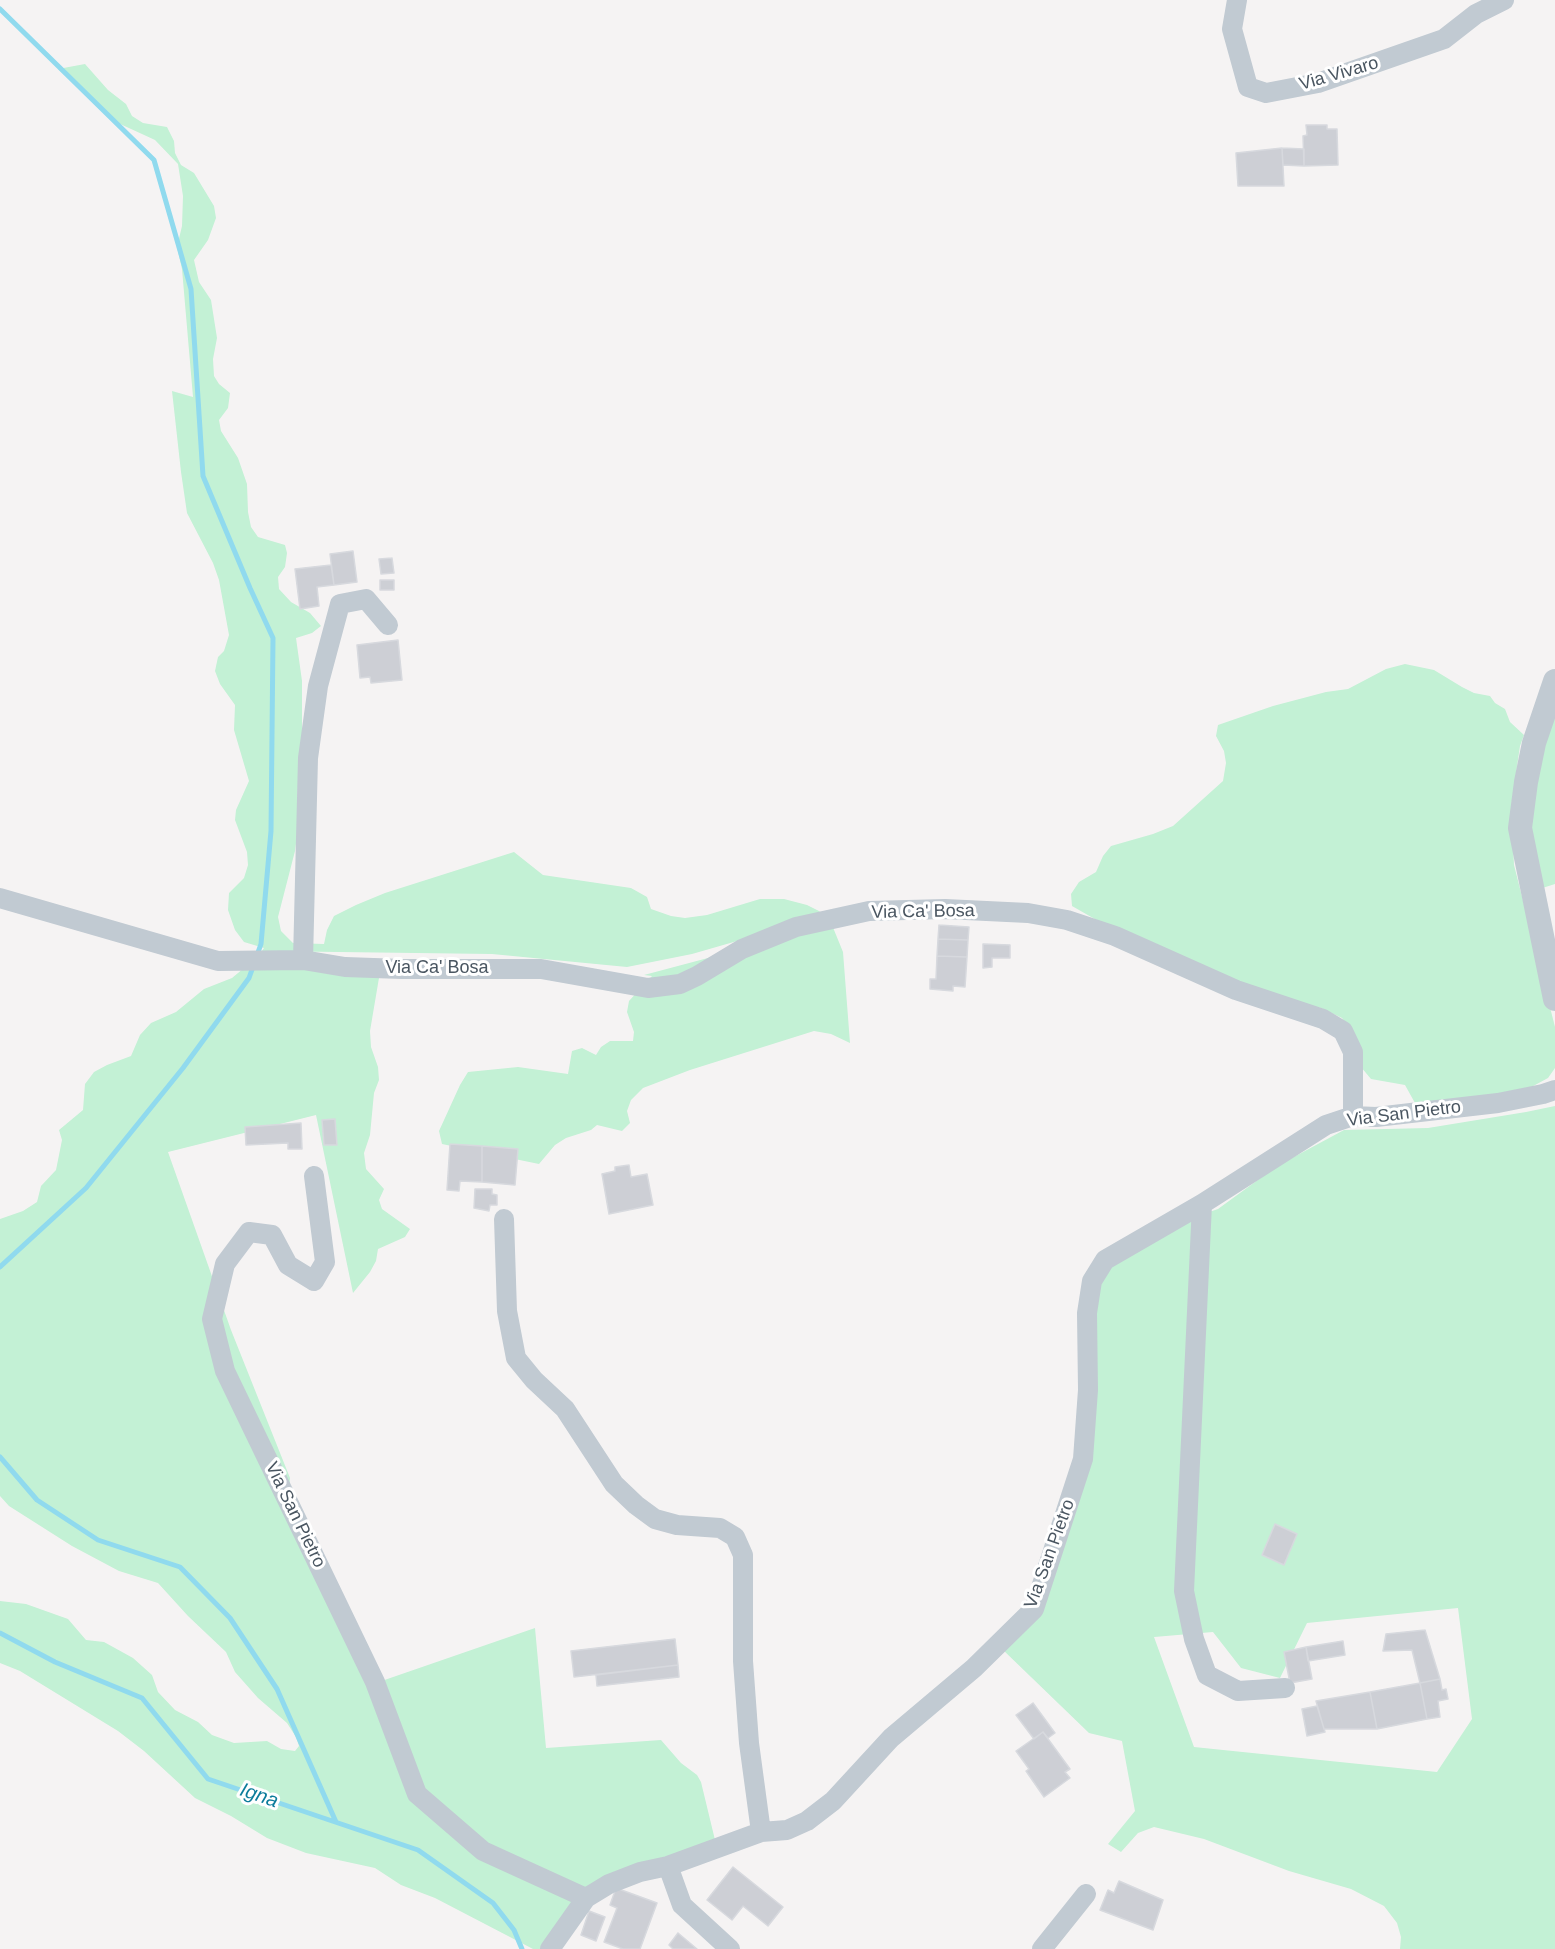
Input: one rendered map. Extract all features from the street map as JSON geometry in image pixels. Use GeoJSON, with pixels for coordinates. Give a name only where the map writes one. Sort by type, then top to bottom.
{"type":"FeatureCollection","features":[{"type":"Feature","properties":{"kind":"street","name":"Via Vivaro"},"geometry":{"type":"LineString","coordinates":[[1237,0],[1232,29],[1248,87],[1266,93],[1318,83],[1434,43],[1444,39],[1476,14],[1504,0]]}},
{"type":"Feature","properties":{"kind":"street"},"geometry":{"type":"LineString","coordinates":[[303,960],[308,758],[318,686],[340,604],[366,598],[388,625]]}},
{"type":"Feature","properties":{"kind":"street"},"geometry":{"type":"LineString","coordinates":[[1555,681],[1534,743],[1526,782],[1521,828],[1555,999]]}},
{"type":"Feature","properties":{"kind":"street","name":"Via Ca' Bosa"},"geometry":{"type":"LineString","coordinates":[[0,898],[218,962],[303,960],[345,967],[541,969],[648,988],[680,984],[742,949],[796,927],[869,911],[945,909],[1028,913],[1067,920],[1115,936],[1236,990],[1323,1019],[1343,1031],[1353,1052],[1353,1116]]}},
{"type":"Feature","properties":{"kind":"street","name":"Via San Pietro"},"geometry":{"type":"LineString","coordinates":[[550,1949],[586,1898],[609,1884],[640,1872],[668,1866],[761,1832],[787,1830],[807,1821],[833,1801],[891,1738],[974,1668],[1034,1610],[1083,1459],[1088,1390],[1087,1313],[1092,1281],[1105,1260],[1202,1204],[1326,1125],[1353,1116],[1376,1117],[1498,1103],[1555,1090]]}},
{"type":"Feature","properties":{"kind":"street","name":"Via San Pietro"},"geometry":{"type":"LineString","coordinates":[[314,1176],[325,1262],[314,1281],[288,1264],[272,1235],[249,1232],[225,1264],[212,1320],[225,1371],[375,1682],[417,1794],[483,1851],[586,1898]]}},
{"type":"Feature","properties":{"kind":"street"},"geometry":{"type":"LineString","coordinates":[[1202,1204],[1184,1591],[1194,1639],[1207,1675],[1238,1691],[1285,1688]]}},
{"type":"Feature","properties":{"kind":"street"},"geometry":{"type":"LineString","coordinates":[[504,1220],[507,1311],[516,1358],[534,1380],[565,1409],[614,1484],[636,1505],[655,1519],[677,1524],[720,1528],[735,1537],[743,1555],[743,1661],[749,1743],[761,1832]]}},
{"type":"Feature","properties":{"kind":"street"},"geometry":{"type":"LineString","coordinates":[[668,1866],[682,1905],[730,1949]]}},
{"type":"Feature","properties":{"kind":"street"},"geometry":{"type":"LineString","coordinates":[[1042,1949],[1086,1894]]}},
{"type":"Feature","properties":{"kind":"green space"},"geometry":{"type":"Polygon","coordinates":[[[85,64],[108,90],[126,104],[132,116],[143,123],[167,127],[181,165],[194,173],[214,206],[216,218],[208,240],[194,260],[199,282],[211,300],[217,338],[213,359],[214,376],[219,384],[230,393],[228,408],[219,420],[221,431],[238,458],[247,484],[251,527],[258,537],[285,545],[287,553],[285,567],[278,577],[279,589],[291,602],[310,613],[321,626],[312,633],[296,638],[302,681],[302,727],[305,739],[297,797],[299,821],[295,851],[278,917],[281,931],[293,943],[324,944],[327,930],[334,916],[356,905],[385,893],[514,852],[543,875],[631,888],[647,897],[651,909],[671,916],[685,918],[707,915],[760,899],[784,899],[807,905],[824,916],[692,954],[627,967],[492,954],[262,951],[264,948],[244,942],[235,930],[228,910],[229,893],[244,878],[248,865],[247,852],[235,820],[236,810],[249,781],[234,730],[235,705],[220,684],[215,671],[218,657],[224,651],[229,635],[219,580],[213,563],[187,513],[172,391],[193,397],[182,269],[177,247],[182,226],[183,196],[178,164],[155,140],[118,123],[58,69],[85,64]]]}},
{"type":"Feature","properties":{"kind":"green space"},"geometry":{"type":"Polygon","coordinates":[[[1405,664],[1434,670],[1474,693],[1490,696],[1495,703],[1505,709],[1510,722],[1524,735],[1520,746],[1511,807],[1514,865],[1555,1027],[1555,1068],[1548,1078],[1524,1091],[1420,1112],[1405,1085],[1371,1079],[1361,1067],[1352,1031],[1342,1018],[1321,1008],[1259,994],[1100,922],[1072,906],[1071,894],[1079,882],[1096,872],[1103,856],[1111,846],[1173,826],[1223,781],[1226,763],[1224,751],[1216,736],[1218,725],[1273,706],[1326,692],[1348,689],[1386,669],[1405,664]]]}},
{"type":"Feature","properties":{"kind":"green space"},"geometry":{"type":"Polygon","coordinates":[[[1555,693],[1555,884],[1536,890],[1530,862],[1536,750],[1555,693]]]}},
{"type":"Feature","properties":{"kind":"green space"},"geometry":{"type":"Polygon","coordinates":[[[832,925],[843,952],[850,1043],[831,1034],[814,1031],[690,1070],[643,1088],[631,1100],[627,1111],[630,1123],[622,1131],[597,1125],[591,1130],[566,1138],[555,1145],[539,1164],[442,1144],[439,1131],[468,1072],[518,1067],[568,1074],[572,1051],[582,1048],[596,1055],[601,1047],[610,1041],[633,1041],[634,1032],[627,1012],[629,1001],[652,976],[644,975],[832,925]]]}},
{"type":"Feature","properties":{"kind":"green space"},"geometry":{"type":"Polygon","coordinates":[[[250,963],[380,972],[370,1031],[371,1047],[378,1067],[379,1080],[374,1093],[370,1135],[364,1153],[366,1169],[384,1189],[379,1200],[382,1209],[410,1229],[405,1237],[378,1249],[376,1261],[370,1272],[353,1293],[316,1115],[168,1152],[231,1330],[290,1478],[287,1511],[370,1685],[535,1628],[546,1748],[661,1740],[681,1763],[697,1775],[701,1782],[715,1840],[599,1893],[552,1949],[533,1949],[435,1898],[401,1885],[375,1868],[306,1853],[267,1838],[195,1798],[144,1751],[118,1731],[20,1671],[0,1663],[0,1601],[26,1604],[68,1619],[86,1640],[104,1642],[133,1658],[152,1675],[158,1692],[175,1710],[198,1722],[212,1735],[234,1743],[267,1741],[281,1749],[295,1751],[299,1746],[287,1723],[258,1698],[235,1672],[226,1652],[158,1583],[119,1571],[72,1546],[9,1506],[0,1496],[0,1219],[23,1211],[37,1202],[41,1186],[56,1170],[62,1140],[59,1130],[83,1110],[85,1084],[94,1072],[131,1056],[140,1035],[151,1023],[176,1012],[204,989],[232,978],[250,963]]]}},
{"type":"Feature","properties":{"kind":"green space"},"geometry":{"type":"Polygon","coordinates":[[[1555,1106],[1555,1949],[1400,1949],[1401,1937],[1397,1923],[1384,1906],[1351,1889],[1289,1871],[1204,1839],[1154,1827],[1138,1833],[1121,1852],[1108,1844],[1135,1811],[1122,1741],[1089,1733],[1002,1649],[1039,1614],[1090,1451],[1092,1297],[1102,1277],[1122,1255],[1189,1219],[1218,1209],[1277,1166],[1344,1130],[1428,1128],[1555,1106]],[[1458,1608],[1307,1623],[1280,1678],[1241,1668],[1213,1632],[1154,1637],[1194,1747],[1437,1772],[1472,1719],[1458,1608]]]}},
{"type":"Feature","properties":{"kind":"building"},"geometry":{"type":"Polygon","coordinates":[[[1306,125],[1327,125],[1327,129],[1337,129],[1338,165],[1304,166],[1303,136],[1307,135],[1306,125]]]}},
{"type":"Feature","properties":{"kind":"building"},"geometry":{"type":"Polygon","coordinates":[[[1282,148],[1304,149],[1304,166],[1283,165],[1282,148]]]}},
{"type":"Feature","properties":{"kind":"building"},"geometry":{"type":"Polygon","coordinates":[[[1282,148],[1284,186],[1238,186],[1236,153],[1282,148]]]}},
{"type":"Feature","properties":{"kind":"building"},"geometry":{"type":"Polygon","coordinates":[[[353,551],[357,582],[334,585],[330,554],[353,551]]]}},
{"type":"Feature","properties":{"kind":"building"},"geometry":{"type":"Polygon","coordinates":[[[392,558],[394,573],[381,574],[379,559],[392,558]]]}},
{"type":"Feature","properties":{"kind":"building"},"geometry":{"type":"Polygon","coordinates":[[[331,565],[334,585],[317,587],[319,606],[300,609],[295,569],[331,565]]]}},
{"type":"Feature","properties":{"kind":"building"},"geometry":{"type":"Polygon","coordinates":[[[380,580],[394,580],[394,590],[380,590],[380,580]]]}},
{"type":"Feature","properties":{"kind":"building"},"geometry":{"type":"Polygon","coordinates":[[[398,640],[402,680],[371,683],[370,677],[360,678],[357,645],[398,640]]]}},
{"type":"Feature","properties":{"kind":"building"},"geometry":{"type":"Polygon","coordinates":[[[939,925],[969,927],[968,940],[938,939],[939,925]]]}},
{"type":"Feature","properties":{"kind":"building"},"geometry":{"type":"Polygon","coordinates":[[[938,939],[968,940],[967,957],[937,956],[938,939]]]}},
{"type":"Feature","properties":{"kind":"building"},"geometry":{"type":"Polygon","coordinates":[[[983,944],[1010,945],[1010,958],[992,958],[992,967],[983,968],[983,944]]]}},
{"type":"Feature","properties":{"kind":"building"},"geometry":{"type":"Polygon","coordinates":[[[937,956],[967,957],[965,987],[953,986],[953,991],[930,989],[930,979],[936,979],[937,956]]]}},
{"type":"Feature","properties":{"kind":"building"},"geometry":{"type":"Polygon","coordinates":[[[335,1119],[337,1145],[324,1145],[322,1120],[335,1119]]]}},
{"type":"Feature","properties":{"kind":"building"},"geometry":{"type":"Polygon","coordinates":[[[301,1123],[302,1149],[288,1149],[288,1143],[246,1145],[245,1127],[301,1123]]]}},
{"type":"Feature","properties":{"kind":"building"},"geometry":{"type":"Polygon","coordinates":[[[450,1144],[482,1146],[482,1182],[460,1181],[459,1191],[447,1190],[450,1144]]]}},
{"type":"Feature","properties":{"kind":"building"},"geometry":{"type":"Polygon","coordinates":[[[482,1146],[518,1149],[515,1185],[482,1182],[482,1146]]]}},
{"type":"Feature","properties":{"kind":"building"},"geometry":{"type":"Polygon","coordinates":[[[629,1165],[631,1177],[647,1174],[653,1205],[609,1214],[602,1174],[615,1171],[615,1167],[629,1165]]]}},
{"type":"Feature","properties":{"kind":"building"},"geometry":{"type":"Polygon","coordinates":[[[475,1189],[492,1189],[492,1194],[497,1195],[497,1205],[490,1205],[489,1211],[474,1208],[475,1189]]]}},
{"type":"Feature","properties":{"kind":"building"},"geometry":{"type":"Polygon","coordinates":[[[1275,1524],[1297,1534],[1284,1565],[1262,1555],[1275,1524]]]}},
{"type":"Feature","properties":{"kind":"building"},"geometry":{"type":"Polygon","coordinates":[[[1425,1630],[1440,1679],[1420,1683],[1412,1650],[1383,1651],[1386,1634],[1425,1630]]]}},
{"type":"Feature","properties":{"kind":"building"},"geometry":{"type":"Polygon","coordinates":[[[675,1639],[678,1665],[574,1677],[571,1651],[675,1639]]]}},
{"type":"Feature","properties":{"kind":"building"},"geometry":{"type":"Polygon","coordinates":[[[1343,1641],[1345,1655],[1308,1661],[1306,1647],[1343,1641]]]}},
{"type":"Feature","properties":{"kind":"building"},"geometry":{"type":"Polygon","coordinates":[[[1306,1647],[1312,1679],[1290,1683],[1284,1652],[1306,1647]]]}},
{"type":"Feature","properties":{"kind":"building"},"geometry":{"type":"Polygon","coordinates":[[[678,1665],[679,1677],[597,1686],[596,1675],[678,1665]]]}},
{"type":"Feature","properties":{"kind":"building"},"geometry":{"type":"Polygon","coordinates":[[[1440,1679],[1442,1690],[1446,1689],[1448,1699],[1438,1701],[1440,1717],[1427,1719],[1420,1683],[1440,1679]]]}},
{"type":"Feature","properties":{"kind":"building"},"geometry":{"type":"Polygon","coordinates":[[[1420,1683],[1427,1719],[1377,1729],[1370,1692],[1420,1683]]]}},
{"type":"Feature","properties":{"kind":"building"},"geometry":{"type":"Polygon","coordinates":[[[1370,1692],[1377,1729],[1324,1729],[1316,1701],[1370,1692]]]}},
{"type":"Feature","properties":{"kind":"building"},"geometry":{"type":"Polygon","coordinates":[[[1033,1703],[1055,1733],[1048,1738],[1043,1732],[1034,1739],[1016,1715],[1033,1703]]]}},
{"type":"Feature","properties":{"kind":"building"},"geometry":{"type":"Polygon","coordinates":[[[1317,1706],[1325,1732],[1307,1736],[1302,1709],[1317,1706]]]}},
{"type":"Feature","properties":{"kind":"building"},"geometry":{"type":"Polygon","coordinates":[[[1043,1732],[1070,1769],[1065,1772],[1070,1778],[1044,1797],[1026,1771],[1029,1769],[1016,1751],[1043,1732]]]}},
{"type":"Feature","properties":{"kind":"building"},"geometry":{"type":"Polygon","coordinates":[[[733,1867],[783,1907],[768,1926],[743,1906],[732,1920],[707,1900],[733,1867]]]}},
{"type":"Feature","properties":{"kind":"building"},"geometry":{"type":"Polygon","coordinates":[[[1119,1881],[1163,1900],[1153,1930],[1100,1910],[1108,1890],[1114,1893],[1119,1881]]]}},
{"type":"Feature","properties":{"kind":"building"},"geometry":{"type":"Polygon","coordinates":[[[616,1888],[657,1903],[640,1949],[623,1949],[604,1942],[617,1908],[610,1905],[616,1888]]]}},
{"type":"Feature","properties":{"kind":"building"},"geometry":{"type":"Polygon","coordinates":[[[589,1911],[605,1917],[596,1941],[581,1935],[589,1911]]]}},
{"type":"Feature","properties":{"kind":"building"},"geometry":{"type":"Polygon","coordinates":[[[678,1933],[697,1949],[673,1949],[669,1945],[678,1933]]]}},
{"type":"Feature","properties":{"kind":"waterway"},"geometry":{"type":"LineString","coordinates":[[0,9],[154,160],[191,289],[203,476],[273,638],[271,831],[261,944],[257,955]]}},
{"type":"Feature","properties":{"kind":"waterway"},"geometry":{"type":"LineString","coordinates":[[0,1267],[86,1188],[183,1068],[249,978],[254,964]]}},
{"type":"Feature","properties":{"kind":"waterway"},"geometry":{"type":"LineString","coordinates":[[0,1457],[37,1500],[98,1540],[180,1567],[230,1618],[277,1689],[336,1822]]}},
{"type":"Feature","properties":{"kind":"waterway","name":"Igna"},"geometry":{"type":"LineString","coordinates":[[0,1633],[55,1662],[142,1698],[208,1779],[418,1850],[493,1903],[514,1930],[522,1949]]}}]}
